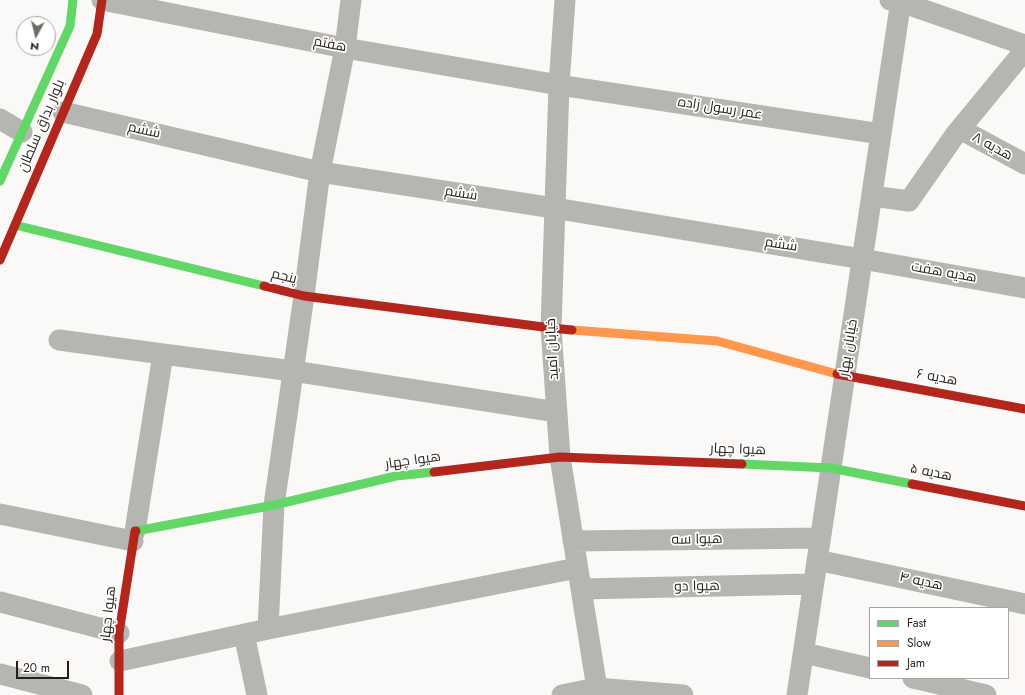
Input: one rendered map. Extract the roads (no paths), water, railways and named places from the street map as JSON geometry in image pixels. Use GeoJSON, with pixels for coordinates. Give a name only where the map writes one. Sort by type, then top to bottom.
{"type":"FeatureCollection","features":[{"type":"Feature","properties":{"kind":"street","name":"بلوار بداق سلطان"},"geometry":{"type":"LineString","coordinates":[[0,182],[70,26],[73,0]]}},
{"type":"Feature","properties":{"kind":"street","name":"بلوار بداق سلطان"},"geometry":{"type":"LineString","coordinates":[[0,260],[97,34],[102,0]]}},
{"type":"Feature","properties":{"kind":"street","name":"هفتم"},"geometry":{"type":"LineString","coordinates":[[102,0],[345,48],[559,85]]}},
{"type":"Feature","properties":{"kind":"street"},"geometry":{"type":"LineString","coordinates":[[268,629],[274,504],[320,172],[345,48],[351,0]]}},
{"type":"Feature","properties":{"kind":"street","name":"خیابان امید"},"geometry":{"type":"LineString","coordinates":[[565,0],[559,85],[551,328],[560,457],[597,691]]}},
{"type":"Feature","properties":{"kind":"street"},"geometry":{"type":"LineString","coordinates":[[897,1],[1025,44]]}},
{"type":"Feature","properties":{"kind":"street","name":"خیابان بهار"},"geometry":{"type":"LineString","coordinates":[[797,695],[881,134],[897,1]]}},
{"type":"Feature","properties":{"kind":"street"},"geometry":{"type":"LineString","coordinates":[[872,196],[909,200],[960,129],[1025,50]]}},
{"type":"Feature","properties":{"kind":"street","name":"عمر رسول زاده"},"geometry":{"type":"LineString","coordinates":[[559,85],[881,134]]}},
{"type":"Feature","properties":{"kind":"street","name":"ششم"},"geometry":{"type":"LineString","coordinates":[[63,112],[320,172],[862,258]]}},
{"type":"Feature","properties":{"kind":"street"},"geometry":{"type":"LineString","coordinates":[[0,119],[22,132]]}},
{"type":"Feature","properties":{"kind":"street","name":"هدیه ۸"},"geometry":{"type":"LineString","coordinates":[[960,129],[1025,164]]}},
{"type":"Feature","properties":{"kind":"street","name":"پنجم"},"geometry":{"type":"LineString","coordinates":[[15,225],[304,296],[551,328],[717,341],[845,376]]}},
{"type":"Feature","properties":{"kind":"street","name":"هدیه هفت"},"geometry":{"type":"LineString","coordinates":[[862,258],[1025,288]]}},
{"type":"Feature","properties":{"kind":"street"},"geometry":{"type":"LineString","coordinates":[[59,340],[293,371],[557,412]]}},
{"type":"Feature","properties":{"kind":"street"},"geometry":{"type":"LineString","coordinates":[[0,514],[134,536],[163,354]]}},
{"type":"Feature","properties":{"kind":"street","name":"هدیه ۶"},"geometry":{"type":"LineString","coordinates":[[845,376],[1025,409]]}},
{"type":"Feature","properties":{"kind":"street","name":"هیوا چهار"},"geometry":{"type":"LineString","coordinates":[[119,695],[119,633],[134,536],[396,476],[560,457],[831,468]]}},
{"type":"Feature","properties":{"kind":"street","name":"هدیه ۵"},"geometry":{"type":"LineString","coordinates":[[831,468],[1025,506]]}},
{"type":"Feature","properties":{"kind":"street","name":"هیوا سه"},"geometry":{"type":"LineString","coordinates":[[573,541],[820,538]]}},
{"type":"Feature","properties":{"kind":"street","name":"هدیه ۴"},"geometry":{"type":"LineString","coordinates":[[817,560],[1025,604]]}},
{"type":"Feature","properties":{"kind":"street"},"geometry":{"type":"LineString","coordinates":[[120,661],[268,629],[577,568]]}},
{"type":"Feature","properties":{"kind":"street","name":"هیوا دو"},"geometry":{"type":"LineString","coordinates":[[581,589],[813,584]]}},
{"type":"Feature","properties":{"kind":"street"},"geometry":{"type":"LineString","coordinates":[[0,602],[119,633]]}},
{"type":"Feature","properties":{"kind":"street"},"geometry":{"type":"LineString","coordinates":[[244,634],[257,695]]}},
{"type":"Feature","properties":{"kind":"street"},"geometry":{"type":"LineString","coordinates":[[804,652],[869,668]]}},
{"type":"Feature","properties":{"kind":"street"},"geometry":{"type":"LineString","coordinates":[[0,674],[82,695]]}},
{"type":"Feature","properties":{"kind":"street"},"geometry":{"type":"LineString","coordinates":[[917,679],[986,695]]}},
{"type":"Feature","properties":{"kind":"street"},"geometry":{"type":"LineString","coordinates":[[562,695],[597,691],[683,695]]}}]}
